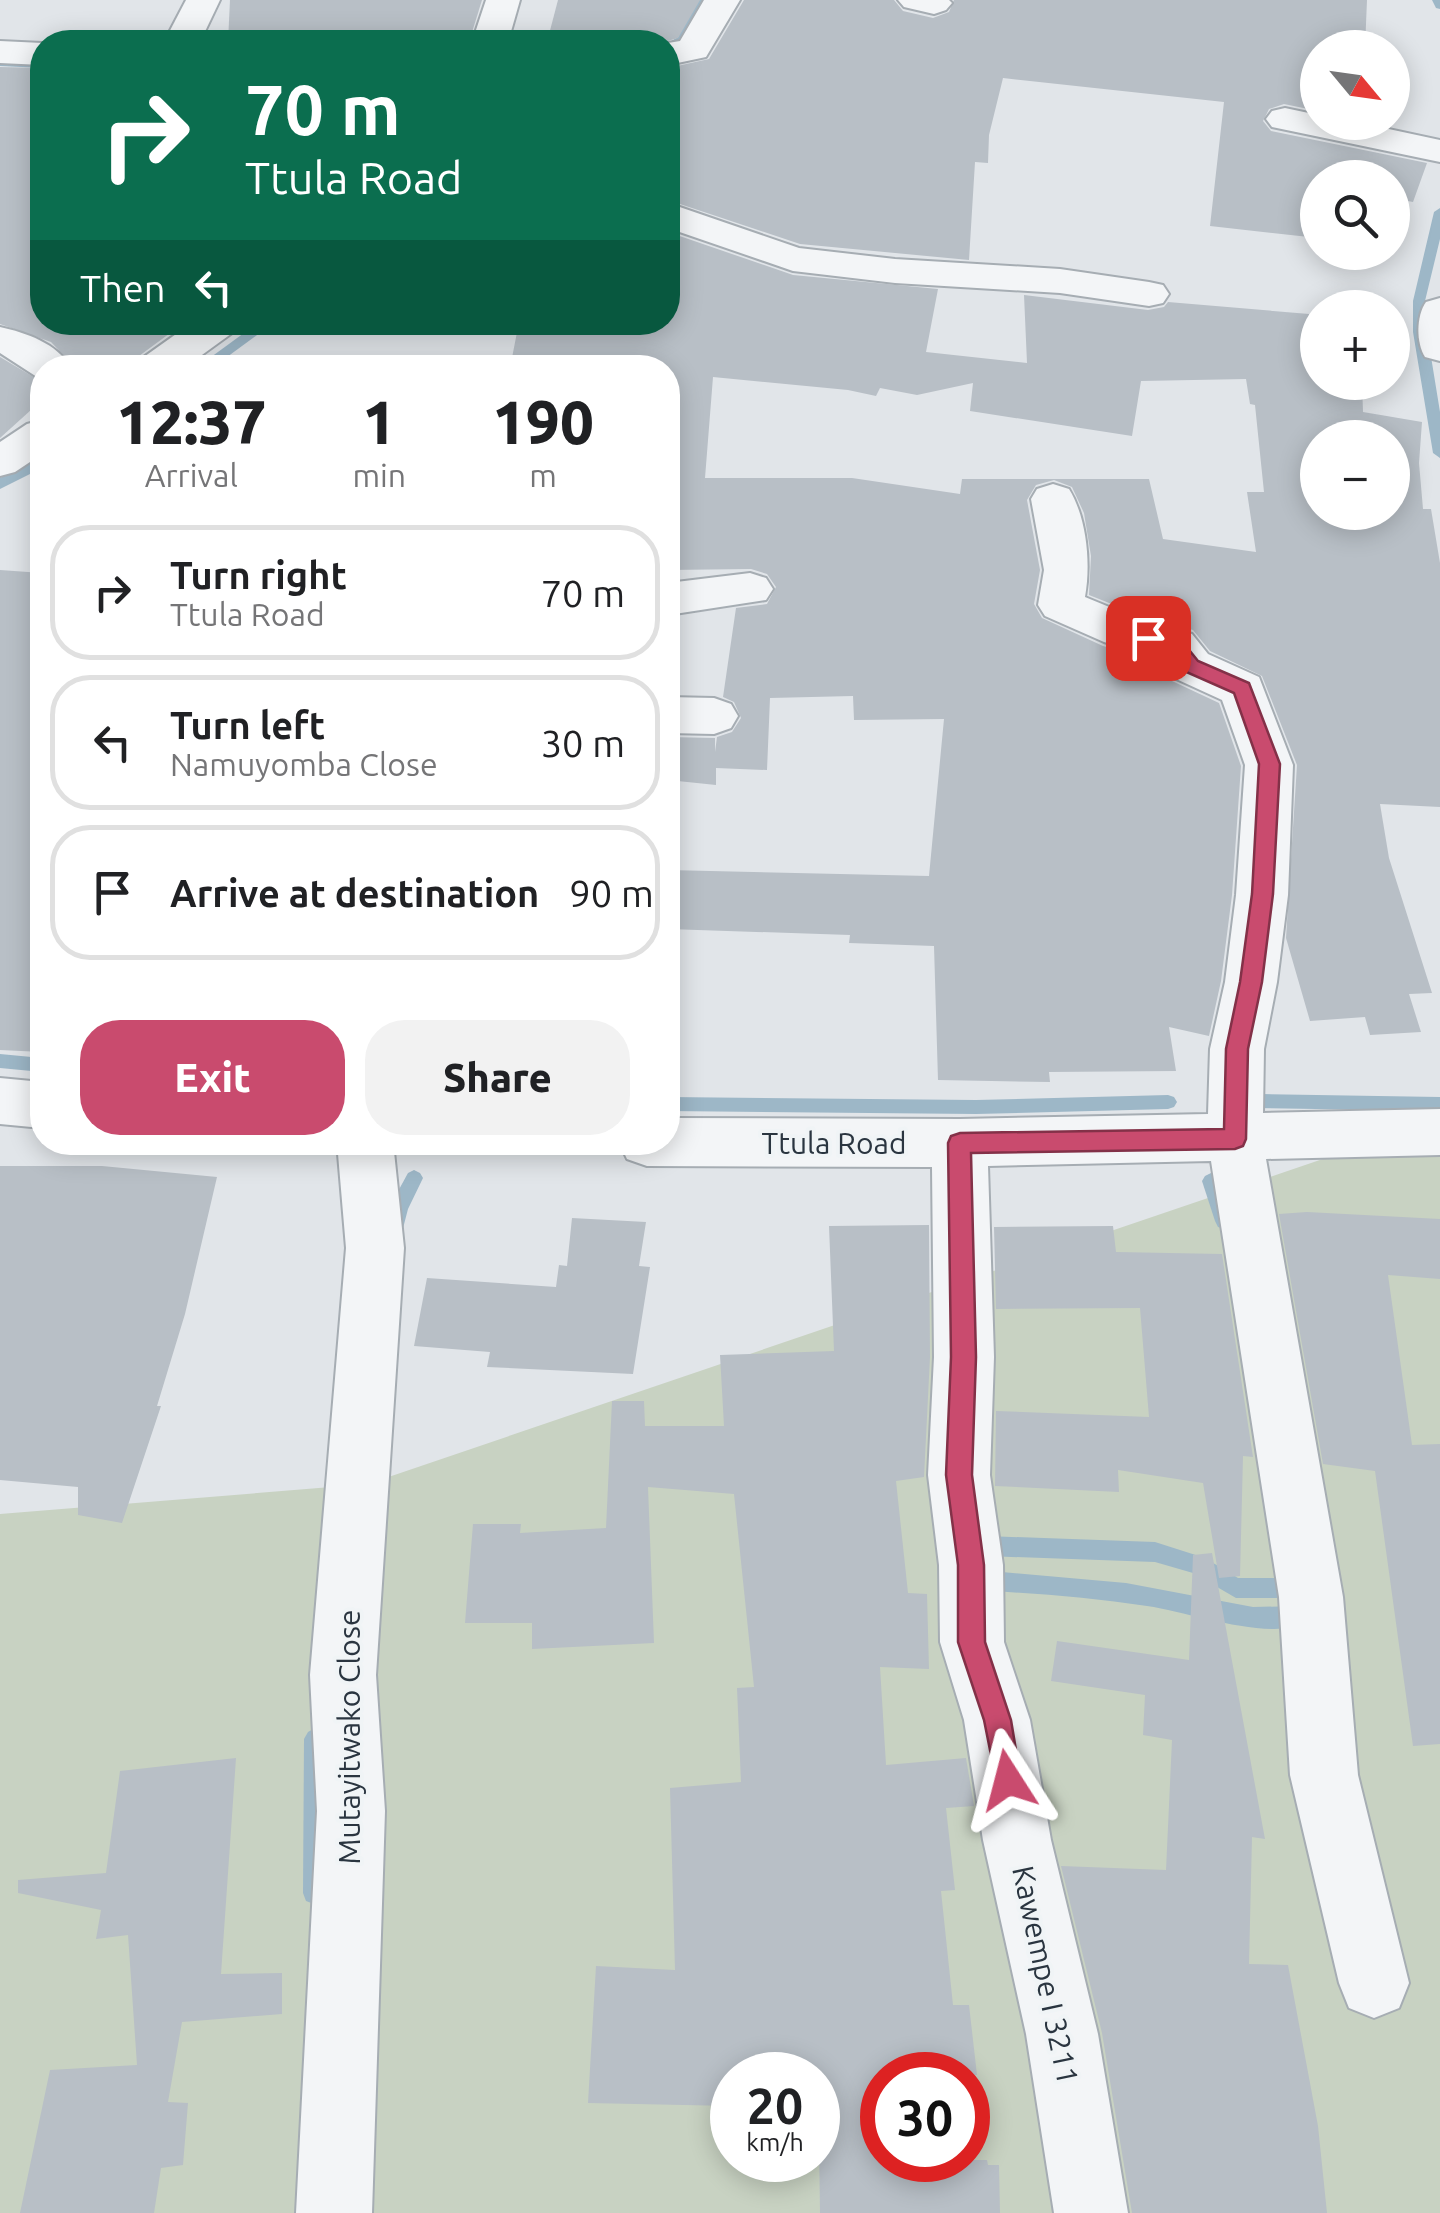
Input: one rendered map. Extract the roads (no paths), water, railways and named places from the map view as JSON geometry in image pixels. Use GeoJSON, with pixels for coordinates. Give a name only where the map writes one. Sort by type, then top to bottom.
{"type":"FeatureCollection","features":[{"type":"Feature","properties":{"kind":"street"},"geometry":{"type":"LineString","coordinates":[[188,30],[204,0]]}},
{"type":"Feature","properties":{"kind":"street"},"geometry":{"type":"LineString","coordinates":[[493,30],[502,0]]}},
{"type":"Feature","properties":{"kind":"street"},"geometry":{"type":"LineString","coordinates":[[680,52],[693,49],[722,0]]}},
{"type":"Feature","properties":{"kind":"street"},"geometry":{"type":"LineString","coordinates":[[0,52],[30,53]]}},
{"type":"Feature","properties":{"kind":"street"},"geometry":{"type":"LineString","coordinates":[[1285,119],[1440,151]]}},
{"type":"Feature","properties":{"kind":"street"},"geometry":{"type":"LineString","coordinates":[[680,219],[792,259],[1060,280],[1149,294]]}},
{"type":"Feature","properties":{"kind":"street"},"geometry":{"type":"LineString","coordinates":[[1440,312],[1440,348]]}},
{"type":"Feature","properties":{"kind":"street"},"geometry":{"type":"LineString","coordinates":[[174,355],[203,335]]}},
{"type":"Feature","properties":{"kind":"street"},"geometry":{"type":"LineString","coordinates":[[0,340],[18,344],[34,355]]}},
{"type":"Feature","properties":{"kind":"street"},"geometry":{"type":"LineString","coordinates":[[0,462],[30,442]]}},
{"type":"Feature","properties":{"kind":"street"},"geometry":{"type":"LineString","coordinates":[[1053,499],[1067,570],[1060,605],[1120,630],[1175,646],[1191,666],[1242,688],[1270,764],[1262,894],[1251,982],[1237,1049],[1235,1139],[1311,1597],[1324,1775],[1374,1983]]}},
{"type":"Feature","properties":{"kind":"street"},"geometry":{"type":"LineString","coordinates":[[680,598],[750,589]]}},
{"type":"Feature","properties":{"kind":"street"},"geometry":{"type":"LineString","coordinates":[[680,715],[714,716]]}},
{"type":"Feature","properties":{"kind":"street"},"geometry":{"type":"LineString","coordinates":[[0,1101],[30,1103]]}},
{"type":"Feature","properties":{"kind":"street","name":"Ttula Road"},"geometry":{"type":"LineString","coordinates":[[680,1142],[960,1143],[1440,1132]]}},
{"type":"Feature","properties":{"kind":"street","name":"Kawempe I 3211"},"geometry":{"type":"LineString","coordinates":[[960,1143],[964,1357],[959,1475],[971,1565],[972,1642],[998,1720],[1018,1840],[1062,2034],[1090,2213]]}},
{"type":"Feature","properties":{"kind":"street","name":"Mutayitwako Close"},"geometry":{"type":"LineString","coordinates":[[334,2213],[352,1810],[343,1676],[375,1248],[365,1155]]}},
{"type":"Feature","properties":{"kind":"waterway"},"geometry":{"type":"LineString","coordinates":[[680,41],[701,0]]}},
{"type":"Feature","properties":{"kind":"waterway"},"geometry":{"type":"LineString","coordinates":[[1438,0],[1440,6]]}},
{"type":"Feature","properties":{"kind":"waterway"},"geometry":{"type":"LineString","coordinates":[[0,63],[30,64]]}},
{"type":"Feature","properties":{"kind":"waterway"},"geometry":{"type":"LineString","coordinates":[[1440,212],[1419,301],[1420,332],[1440,453]]}},
{"type":"Feature","properties":{"kind":"waterway"},"geometry":{"type":"LineString","coordinates":[[221,355],[250,335]]}},
{"type":"Feature","properties":{"kind":"waterway"},"geometry":{"type":"LineString","coordinates":[[0,484],[30,468]]}},
{"type":"Feature","properties":{"kind":"waterway"},"geometry":{"type":"LineString","coordinates":[[0,1061],[30,1064]]}},
{"type":"Feature","properties":{"kind":"waterway"},"geometry":{"type":"LineString","coordinates":[[1253,1087],[1253,1101],[1440,1104]]}},
{"type":"Feature","properties":{"kind":"waterway"},"geometry":{"type":"LineString","coordinates":[[680,1104],[976,1107],[1168,1102]]}},
{"type":"Feature","properties":{"kind":"waterway"},"geometry":{"type":"LineString","coordinates":[[395,1230],[399,1209],[414,1178]]}},
{"type":"Feature","properties":{"kind":"waterway"},"geometry":{"type":"LineString","coordinates":[[1211,1181],[1224,1221]]}},
{"type":"Feature","properties":{"kind":"waterway"},"geometry":{"type":"LineString","coordinates":[[986,1546],[1155,1552],[1198,1565],[1236,1588],[1290,1588],[1294,1584]]}},
{"type":"Feature","properties":{"kind":"waterway"},"geometry":{"type":"LineString","coordinates":[[991,1581],[1126,1593],[1253,1617],[1302,1616]]}},
{"type":"Feature","properties":{"kind":"waterway"},"geometry":{"type":"LineString","coordinates":[[314,1893],[315,1739]]}}]}
